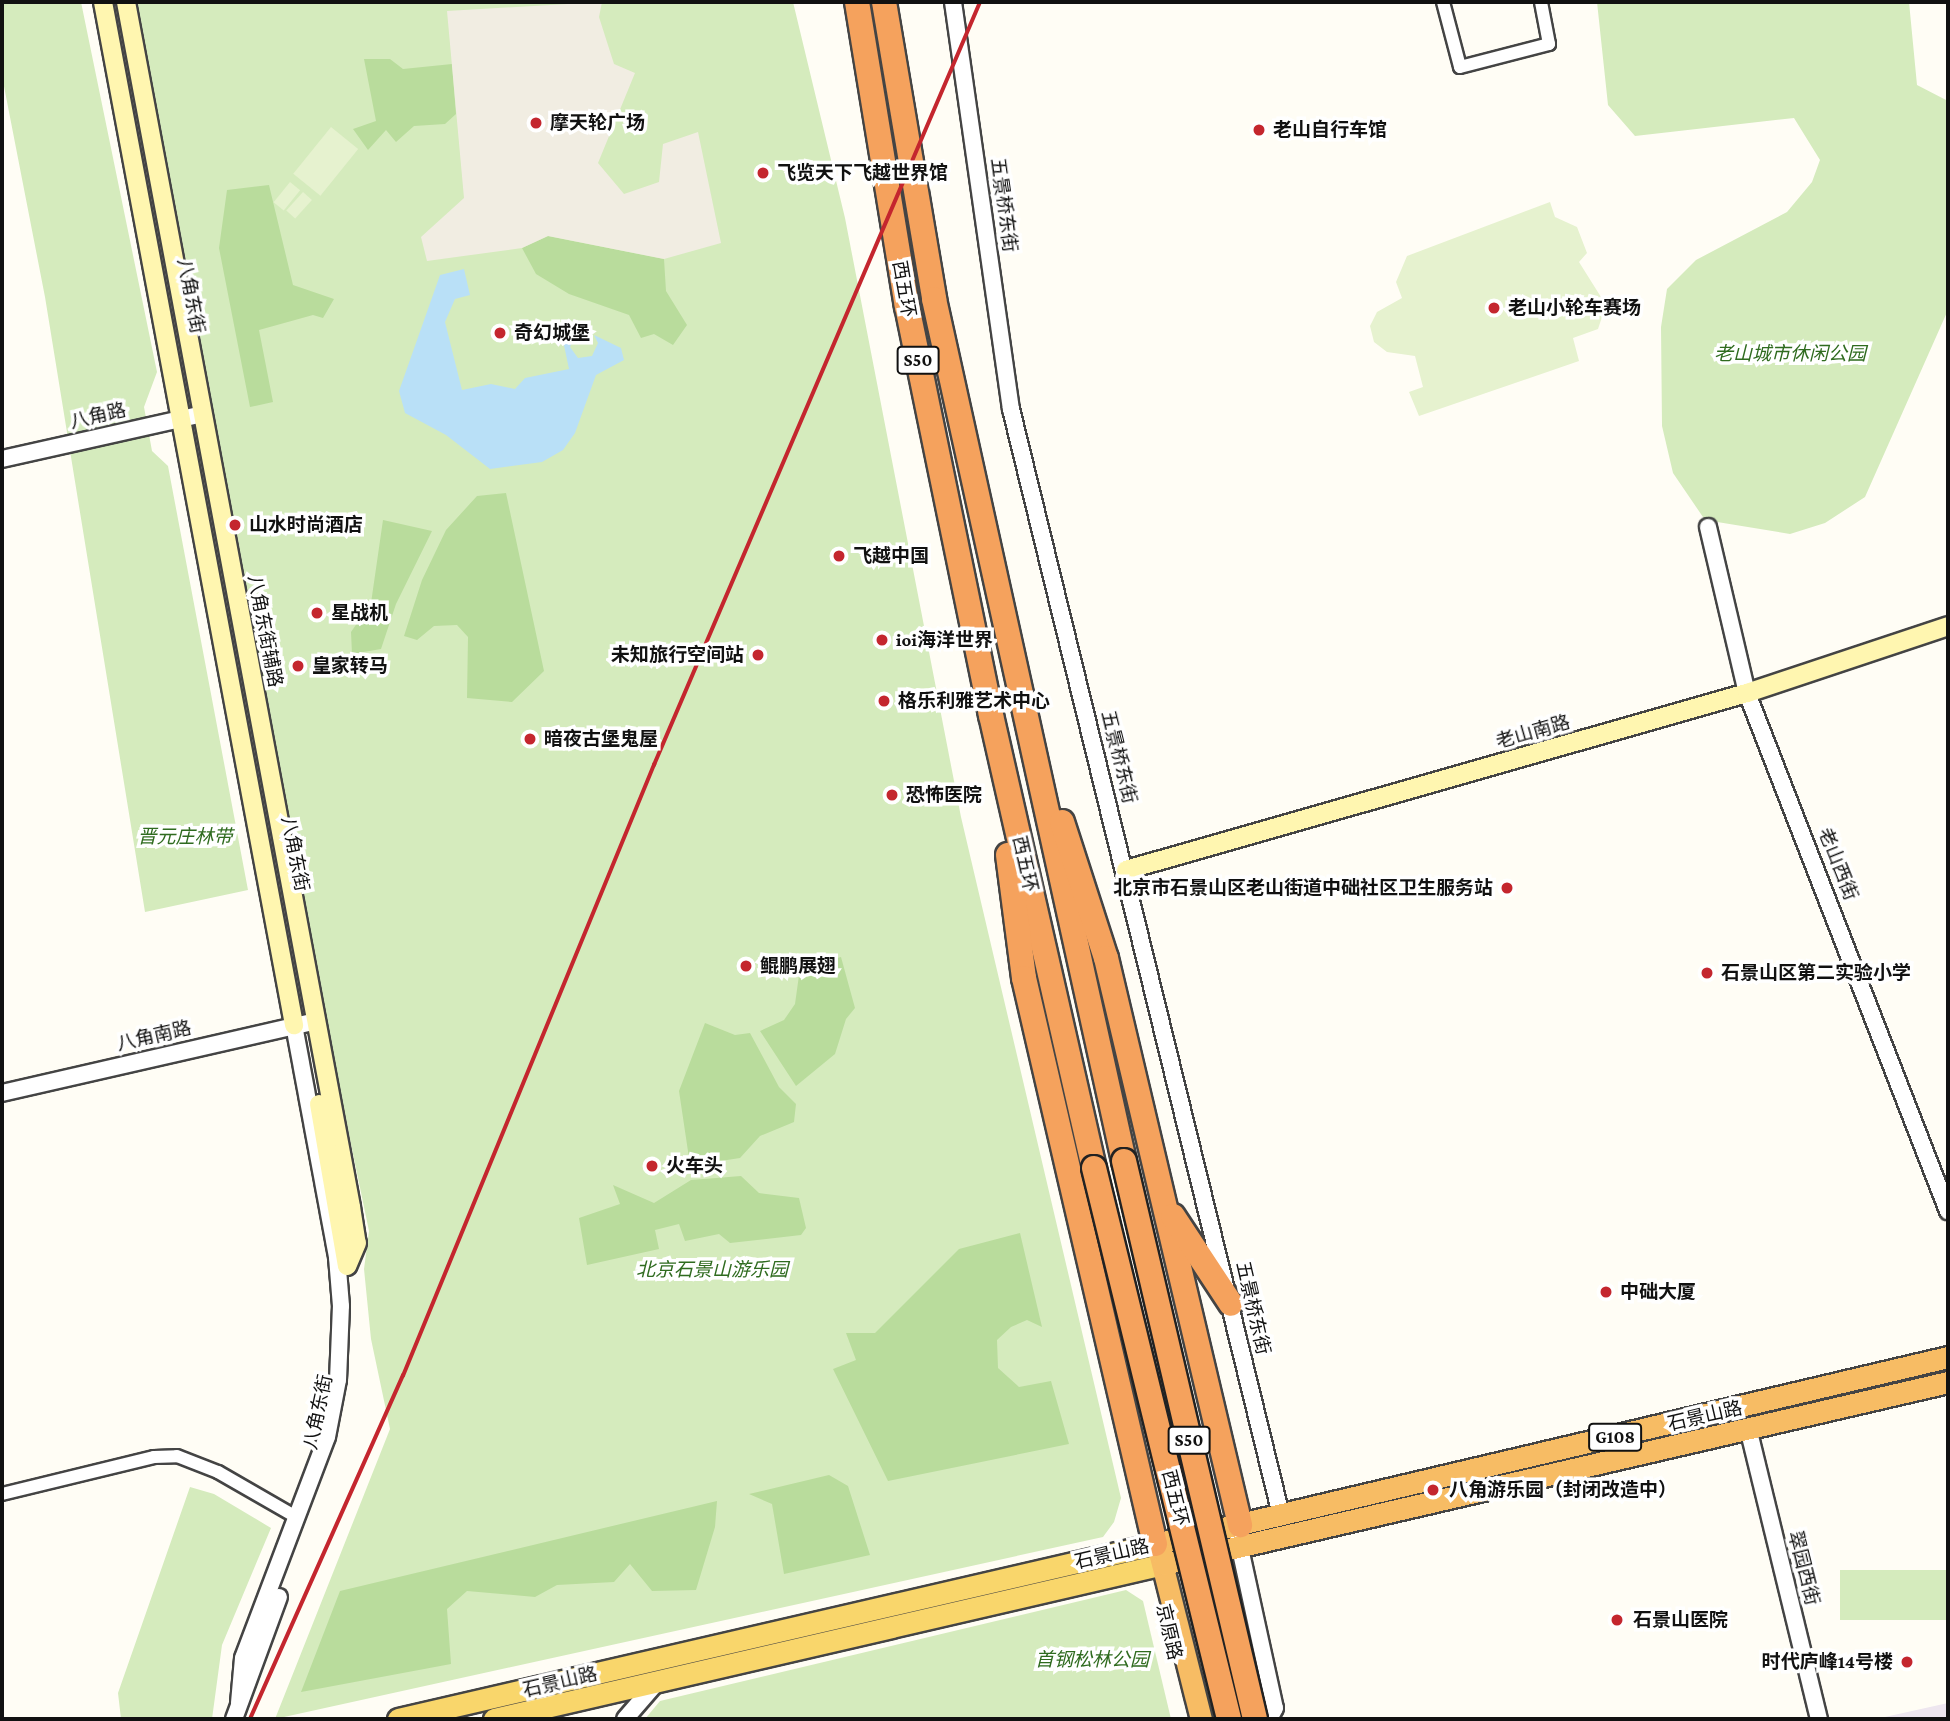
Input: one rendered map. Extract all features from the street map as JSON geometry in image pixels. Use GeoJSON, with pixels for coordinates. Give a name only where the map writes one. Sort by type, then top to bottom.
{"type":"FeatureCollection","features":[{"type":"Feature","properties":{"kind":"highway","name":"西五环"},"geometry":{"type":"LineString","coordinates":[[857,2],[907,306],[991,715],[1094,1168],[1229,1719]]}},
{"type":"Feature","properties":{"kind":"highway","name":"西五环"},"geometry":{"type":"LineString","coordinates":[[884,2],[934,299],[1013,668],[1124,1161],[1255,1719]]}},
{"type":"Feature","properties":{"kind":"highway"},"geometry":{"type":"LineString","coordinates":[[1013,668],[1106,958],[1238,1536]]}},
{"type":"Feature","properties":{"kind":"highway"},"geometry":{"type":"LineString","coordinates":[[991,715],[1024,978],[1158,1558]]}},
{"type":"Feature","properties":{"kind":"highway"},"geometry":{"type":"LineString","coordinates":[[1163,1200],[1231,1304]]}},
{"type":"Feature","properties":{"kind":"highway","name":"石景山路"},"geometry":{"type":"LineString","coordinates":[[1238,1536],[1281,1515],[1948,1357]]}},
{"type":"Feature","properties":{"kind":"highway","name":"石景山路"},"geometry":{"type":"LineString","coordinates":[[1158,1558],[1238,1536],[1748,1428],[1948,1381]]}},
{"type":"Feature","properties":{"kind":"highway","name":"京原路"},"geometry":{"type":"LineString","coordinates":[[1158,1558],[1189,1719]]}},
{"type":"Feature","properties":{"kind":"highway","name":"京原路"},"geometry":{"type":"LineString","coordinates":[[1158,1558],[1201,1719]]}},
{"type":"Feature","properties":{"kind":"main road","name":"八角东街"},"geometry":{"type":"LineString","coordinates":[[103,2],[192,416]]}},
{"type":"Feature","properties":{"kind":"main road","name":"八角东街"},"geometry":{"type":"LineString","coordinates":[[114,2],[305,1023],[347,1266]]}},
{"type":"Feature","properties":{"kind":"main road"},"geometry":{"type":"LineString","coordinates":[[126,2],[192,416]]}},
{"type":"Feature","properties":{"kind":"main road","name":"老山南路"},"geometry":{"type":"LineString","coordinates":[[1126,870],[1747,692],[1948,626]]}},
{"type":"Feature","properties":{"kind":"main road","name":"石景山路"},"geometry":{"type":"LineString","coordinates":[[494,1719],[657,1682],[1158,1558]]}},
{"type":"Feature","properties":{"kind":"main road","name":"石景山路"},"geometry":{"type":"LineString","coordinates":[[398,1719],[1158,1558]]}},
{"type":"Feature","properties":{"kind":"street","name":"五景桥东街"},"geometry":{"type":"LineString","coordinates":[[953,2],[1011,409],[1126,870],[1281,1515]]}},
{"type":"Feature","properties":{"kind":"street"},"geometry":{"type":"LineString","coordinates":[[1443,2],[1460,67],[1549,44],[1541,2]]}},
{"type":"Feature","properties":{"kind":"street","name":"八角路"},"geometry":{"type":"LineString","coordinates":[[2,459],[192,416]]}},
{"type":"Feature","properties":{"kind":"street","name":"老山西街"},"geometry":{"type":"LineString","coordinates":[[1708,527],[1747,692],[1948,1211]]}},
{"type":"Feature","properties":{"kind":"street","name":"八角南路"},"geometry":{"type":"LineString","coordinates":[[2,1093],[305,1023]]}},
{"type":"Feature","properties":{"kind":"street","name":"八角东街"},"geometry":{"type":"LineString","coordinates":[[239,1703],[243,1658],[327,1437],[338,1380],[341,1306],[337,1257],[305,1023]]}},
{"type":"Feature","properties":{"kind":"street","name":"八角东街"},"geometry":{"type":"LineString","coordinates":[[234,1719],[338,1435],[350,1336],[347,1266]]}},
{"type":"Feature","properties":{"kind":"street","name":"翠园西街"},"geometry":{"type":"LineString","coordinates":[[1748,1428],[1819,1719]]}},
{"type":"Feature","properties":{"kind":"street"},"geometry":{"type":"LineString","coordinates":[[2,1494],[153,1457],[177,1456],[218,1472],[298,1518]]}},
{"type":"Feature","properties":{"kind":"street"},"geometry":{"type":"LineString","coordinates":[[1238,1536],[1275,1708],[1269,1719]]}},
{"type":"Feature","properties":{"kind":"street"},"geometry":{"type":"LineString","coordinates":[[625,1719],[657,1682]]}},
{"type":"Feature","properties":{"kind":"shaded area","name":"摩天轮广场"},"geometry":{"type":"Polygon","coordinates":[[[602,2],[599,17],[614,64],[635,73],[598,163],[624,194],[659,182],[663,144],[698,132],[721,243],[664,259],[548,236],[522,248],[427,261],[421,237],[464,198],[447,11],[602,2]]]}},
{"type":"Feature","properties":{"kind":"shaded area"},"geometry":{"type":"Polygon","coordinates":[[[1948,1703],[1948,1719],[1876,1719],[1948,1703]]]}},
{"type":"Feature","properties":{"kind":"green space","name":"晋元庄林带"},"geometry":{"type":"Polygon","coordinates":[[[2,2],[81,2],[157,372],[144,407],[152,451],[168,466],[248,890],[145,912],[45,297],[2,76],[2,2]]]}},
{"type":"Feature","properties":{"kind":"green space","name":"北京石景山游乐园"},"geometry":{"type":"Polygon","coordinates":[[[129,2],[793,2],[845,218],[961,817],[1121,1498],[1114,1522],[1103,1537],[275,1719],[390,1429],[371,1339],[364,1269],[369,1231],[295,875],[129,2]]]}},
{"type":"Feature","properties":{"kind":"green space","name":"老山城市休闲公园"},"geometry":{"type":"Polygon","coordinates":[[[1597,2],[1909,2],[1917,85],[1948,101],[1948,310],[1865,497],[1825,523],[1790,534],[1705,520],[1673,473],[1662,426],[1661,327],[1667,289],[1696,260],[1787,212],[1812,182],[1820,160],[1794,118],[1635,136],[1608,105],[1597,2]]]}},
{"type":"Feature","properties":{"kind":"green space"},"geometry":{"type":"Polygon","coordinates":[[[364,59],[390,59],[403,69],[452,64],[456,114],[445,124],[414,126],[396,142],[386,130],[368,150],[353,129],[376,121],[364,59]]]}},
{"type":"Feature","properties":{"kind":"green space"},"geometry":{"type":"Polygon","coordinates":[[[331,127],[358,149],[320,196],[293,174],[331,127]]]}},
{"type":"Feature","properties":{"kind":"green space"},"geometry":{"type":"Polygon","coordinates":[[[290,182],[300,190],[284,210],[274,202],[290,182]]]}},
{"type":"Feature","properties":{"kind":"green space"},"geometry":{"type":"Polygon","coordinates":[[[269,185],[293,285],[334,299],[323,318],[313,315],[259,330],[273,402],[250,407],[219,248],[227,190],[269,185]]]}},
{"type":"Feature","properties":{"kind":"green space"},"geometry":{"type":"Polygon","coordinates":[[[303,192],[312,200],[295,219],[286,211],[303,192]]]}},
{"type":"Feature","properties":{"kind":"green space","name":"老山小轮车赛场"},"geometry":{"type":"Polygon","coordinates":[[[1550,202],[1555,217],[1577,227],[1587,253],[1579,262],[1606,305],[1598,329],[1573,338],[1579,361],[1419,416],[1409,392],[1423,387],[1415,356],[1387,352],[1374,342],[1370,326],[1377,312],[1402,298],[1396,282],[1407,256],[1550,202]]]}},
{"type":"Feature","properties":{"kind":"green space"},"geometry":{"type":"Polygon","coordinates":[[[548,236],[664,259],[666,291],[687,325],[673,345],[654,334],[641,338],[629,315],[569,294],[536,274],[522,248],[548,236]]]}},
{"type":"Feature","properties":{"kind":"green space"},"geometry":{"type":"Polygon","coordinates":[[[506,493],[544,671],[512,702],[467,698],[468,637],[457,625],[434,626],[417,640],[404,636],[422,580],[446,530],[477,496],[506,493]]]}},
{"type":"Feature","properties":{"kind":"green space"},"geometry":{"type":"Polygon","coordinates":[[[383,520],[432,531],[396,604],[381,649],[352,654],[351,632],[371,603],[383,520]]]}},
{"type":"Feature","properties":{"kind":"green space"},"geometry":{"type":"Polygon","coordinates":[[[841,957],[855,1008],[846,1019],[835,1054],[796,1086],[760,1031],[784,1020],[795,1004],[800,968],[841,957]]]}},
{"type":"Feature","properties":{"kind":"green space"},"geometry":{"type":"Polygon","coordinates":[[[705,1023],[735,1035],[750,1033],[779,1087],[796,1104],[794,1122],[760,1136],[740,1158],[714,1162],[689,1158],[679,1091],[705,1023]]]}},
{"type":"Feature","properties":{"kind":"green space"},"geometry":{"type":"Polygon","coordinates":[[[741,1176],[759,1193],[799,1198],[806,1228],[801,1235],[730,1243],[719,1234],[685,1241],[679,1224],[655,1230],[659,1249],[587,1265],[579,1218],[620,1204],[613,1185],[654,1203],[691,1180],[741,1176]]]}},
{"type":"Feature","properties":{"kind":"green space"},"geometry":{"type":"Polygon","coordinates":[[[1020,1233],[1042,1327],[1027,1320],[1011,1327],[997,1340],[998,1368],[1019,1387],[1051,1381],[1069,1444],[888,1481],[833,1369],[856,1360],[846,1333],[875,1333],[959,1249],[1020,1233]]]}},
{"type":"Feature","properties":{"kind":"green space"},"geometry":{"type":"Polygon","coordinates":[[[829,1475],[848,1486],[870,1555],[784,1574],[772,1504],[749,1494],[829,1475]]]}},
{"type":"Feature","properties":{"kind":"green space"},"geometry":{"type":"Polygon","coordinates":[[[190,1487],[214,1494],[271,1528],[222,1645],[212,1719],[121,1719],[118,1693],[190,1487]]]}},
{"type":"Feature","properties":{"kind":"green space"},"geometry":{"type":"Polygon","coordinates":[[[717,1501],[715,1527],[696,1590],[652,1591],[630,1564],[614,1582],[557,1585],[535,1597],[467,1591],[447,1609],[451,1664],[301,1692],[340,1591],[717,1501]]]}},
{"type":"Feature","properties":{"kind":"green space"},"geometry":{"type":"Polygon","coordinates":[[[1840,1570],[1948,1570],[1948,1620],[1840,1620],[1840,1570]]]}},
{"type":"Feature","properties":{"kind":"green space","name":"首钢松林公园"},"geometry":{"type":"Polygon","coordinates":[[[1126,1590],[1143,1601],[1171,1719],[645,1719],[660,1701],[1126,1590]]]}},
{"type":"Feature","properties":{"kind":"water"},"geometry":{"type":"Polygon","coordinates":[[[464,269],[470,295],[455,299],[445,322],[462,390],[491,384],[515,389],[525,378],[569,369],[561,331],[577,329],[570,347],[578,358],[592,356],[598,343],[594,335],[621,348],[624,360],[596,375],[575,433],[563,450],[542,462],[490,469],[446,435],[405,413],[399,391],[440,275],[464,269]]]}},
{"type":"Feature","properties":{"kind":"railway"},"geometry":{"type":"LineString","coordinates":[[250,1719],[403,1376],[654,765],[980,2]]}},
{"type":"Feature","properties":{"kind":"place","name":"摩天轮广场"},"geometry":{"type":"Point","coordinates":[536,123]}},
{"type":"Feature","properties":{"kind":"place","name":"老山自行车馆"},"geometry":{"type":"Point","coordinates":[1259,130]}},
{"type":"Feature","properties":{"kind":"place","name":"飞览天下飞越世界馆"},"geometry":{"type":"Point","coordinates":[763,173]}},
{"type":"Feature","properties":{"kind":"place","name":"老山小轮车赛场"},"geometry":{"type":"Point","coordinates":[1494,308]}},
{"type":"Feature","properties":{"kind":"place","name":"奇幻城堡"},"geometry":{"type":"Point","coordinates":[500,333]}},
{"type":"Feature","properties":{"kind":"place","name":"山水时尚酒店"},"geometry":{"type":"Point","coordinates":[235,525]}},
{"type":"Feature","properties":{"kind":"place","name":"飞越中国"},"geometry":{"type":"Point","coordinates":[839,556]}},
{"type":"Feature","properties":{"kind":"place","name":"星战机"},"geometry":{"type":"Point","coordinates":[317,613]}},
{"type":"Feature","properties":{"kind":"place","name":"ioi海洋世界"},"geometry":{"type":"Point","coordinates":[882,640]}},
{"type":"Feature","properties":{"kind":"place","name":"未知旅行空间站"},"geometry":{"type":"Point","coordinates":[758,655]}},
{"type":"Feature","properties":{"kind":"place","name":"皇家转马"},"geometry":{"type":"Point","coordinates":[298,666]}},
{"type":"Feature","properties":{"kind":"place","name":"格乐利雅艺术中心"},"geometry":{"type":"Point","coordinates":[884,701]}},
{"type":"Feature","properties":{"kind":"place","name":"暗夜古堡鬼屋"},"geometry":{"type":"Point","coordinates":[530,739]}},
{"type":"Feature","properties":{"kind":"place","name":"恐怖医院"},"geometry":{"type":"Point","coordinates":[892,795]}},
{"type":"Feature","properties":{"kind":"place","name":"北京市石景山区老山街道中础社区卫生服务站"},"geometry":{"type":"Point","coordinates":[1507,888]}},
{"type":"Feature","properties":{"kind":"place","name":"鲲鹏展翅"},"geometry":{"type":"Point","coordinates":[746,966]}},
{"type":"Feature","properties":{"kind":"place","name":"石景山区第二实验小学"},"geometry":{"type":"Point","coordinates":[1707,973]}},
{"type":"Feature","properties":{"kind":"place","name":"火车头"},"geometry":{"type":"Point","coordinates":[652,1166]}},
{"type":"Feature","properties":{"kind":"place","name":"中础大厦"},"geometry":{"type":"Point","coordinates":[1606,1292]}},
{"type":"Feature","properties":{"kind":"place","name":"八角游乐园（封闭改造中）"},"geometry":{"type":"Point","coordinates":[1433,1490]}},
{"type":"Feature","properties":{"kind":"place","name":"石景山医院"},"geometry":{"type":"Point","coordinates":[1617,1620]}},
{"type":"Feature","properties":{"kind":"place","name":"时代庐峰14号楼"},"geometry":{"type":"Point","coordinates":[1907,1662]}}]}
